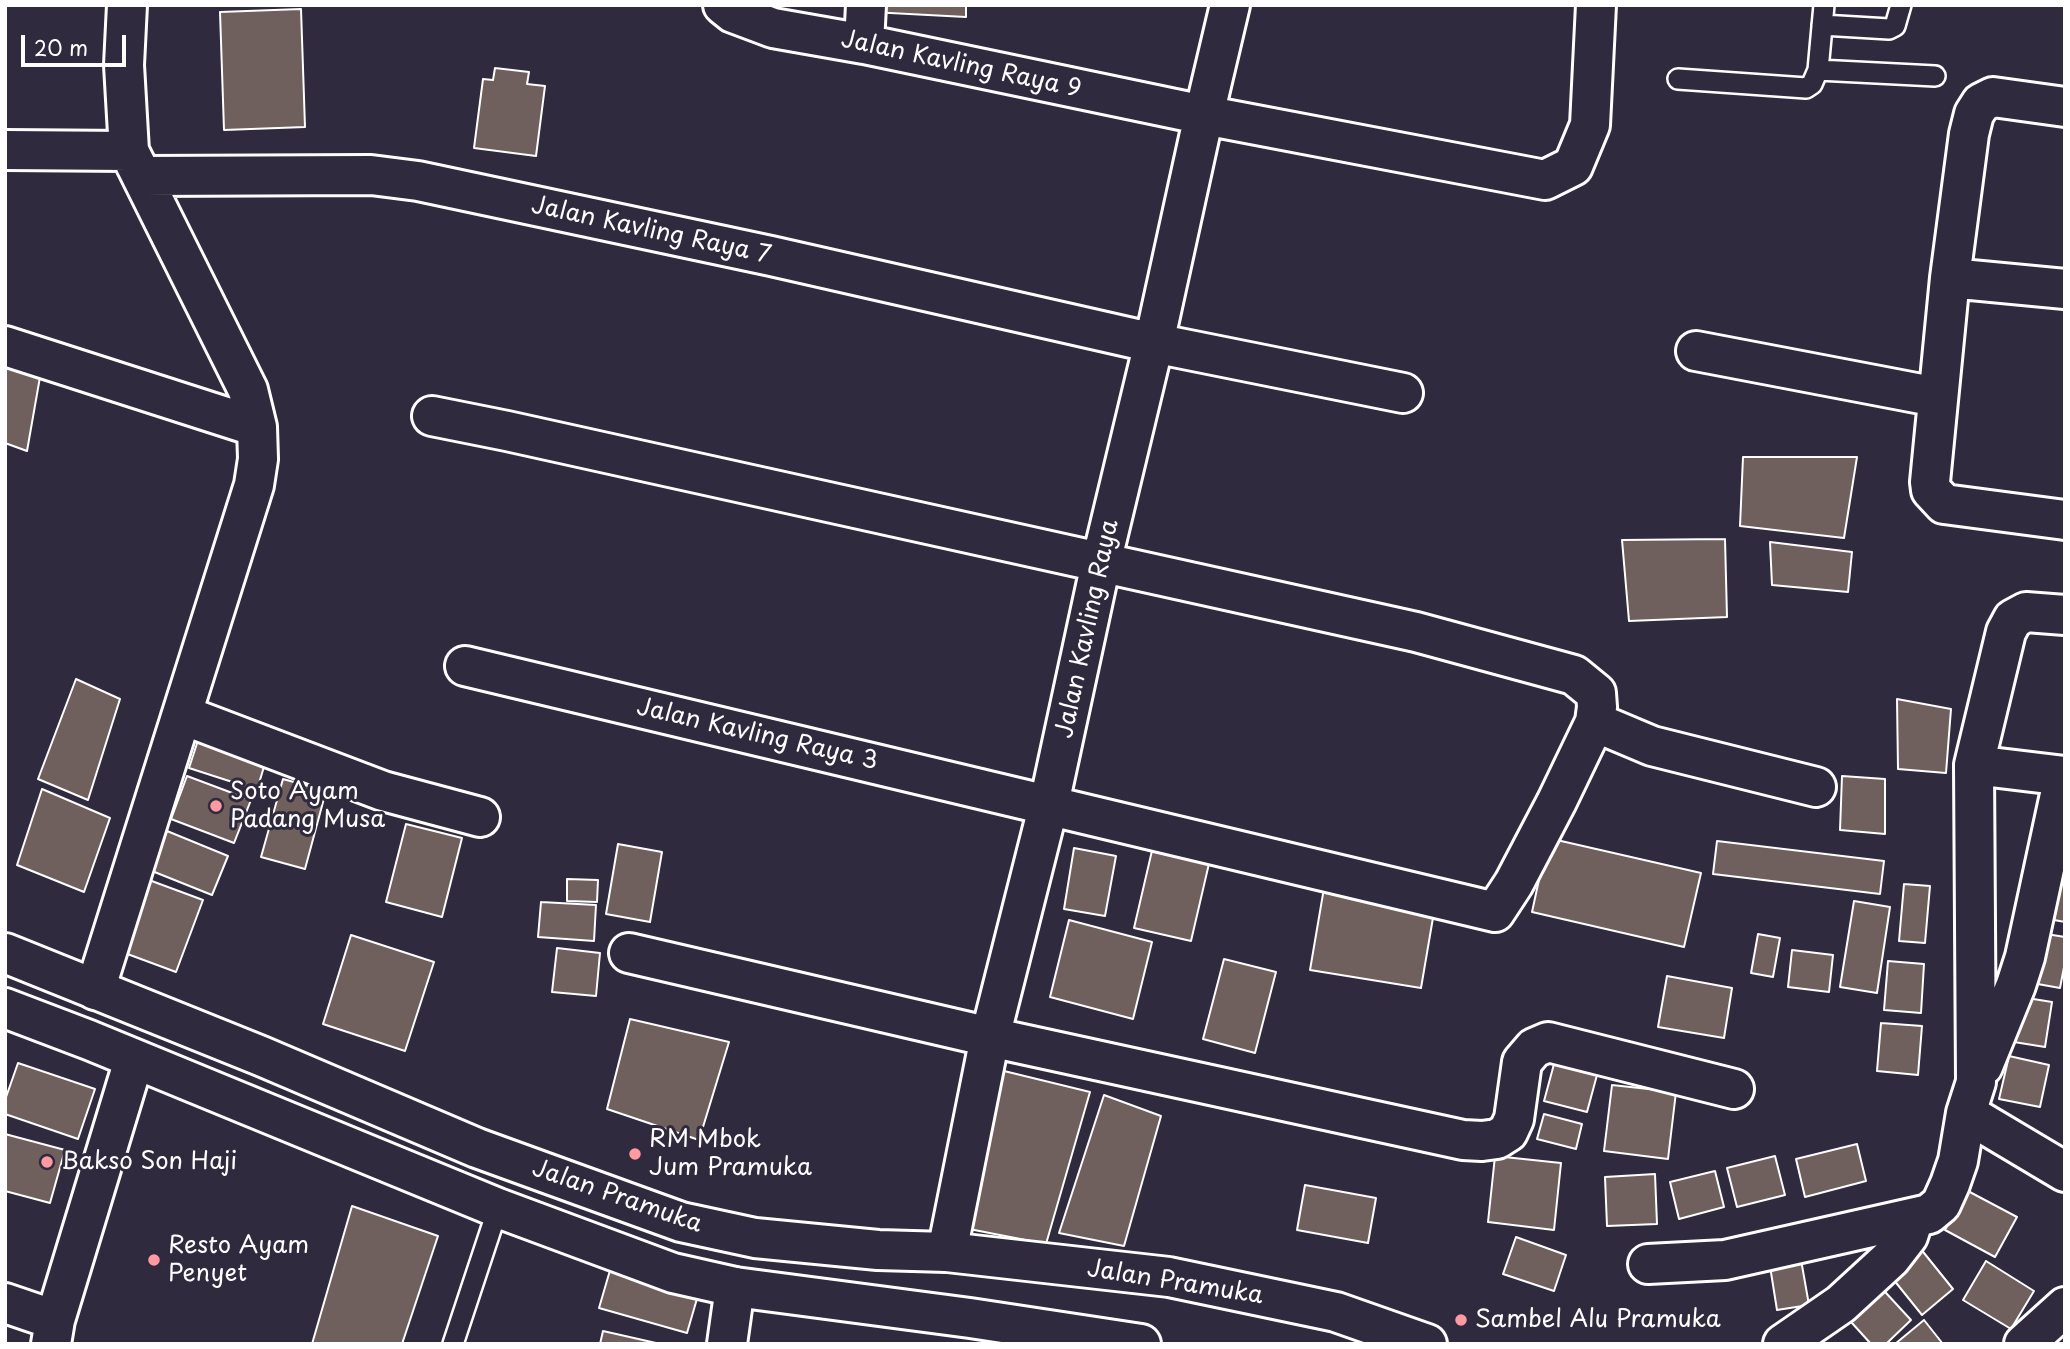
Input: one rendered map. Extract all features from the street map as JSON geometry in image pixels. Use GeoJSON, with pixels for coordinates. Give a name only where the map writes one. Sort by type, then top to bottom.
{"type":"FeatureCollection","features":[{"type":"Feature","properties":{"kind":"street"},"geometry":{"type":"LineString","coordinates":[[94,989],[183,715],[254,485],[258,459],[257,427],[248,390],[135,163],[124,65],[127,5]]}},
{"type":"Feature","properties":{"kind":"street","name":"Jalan Kavling Raya 9"},"geometry":{"type":"LineString","coordinates":[[723,5],[733,13],[773,28],[864,44],[1204,116],[1545,180],[1573,166],[1590,125],[1596,5]]}},
{"type":"Feature","properties":{"kind":"street"},"geometry":{"type":"LineString","coordinates":[[864,44],[866,5]]}},
{"type":"Feature","properties":{"kind":"street","name":"Jalan Kavling Raya"},"geometry":{"type":"LineString","coordinates":[[947,1252],[990,1037],[1049,804],[1101,563],[1230,5]]}},
{"type":"Feature","properties":{"kind":"street"},"geometry":{"type":"LineString","coordinates":[[2065,107],[1993,97],[1981,103],[1974,114],[1950,278],[1930,482],[1931,490],[1944,504],[2065,520]]}},
{"type":"Feature","properties":{"kind":"street","name":"Jalan Kavling Raya 7"},"geometry":{"type":"LineString","coordinates":[[5,150],[135,163],[371,175],[418,181],[771,256],[1154,343],[1403,393]]}},
{"type":"Feature","properties":{"kind":"street"},"geometry":{"type":"LineString","coordinates":[[1950,278],[2065,289]]}},
{"type":"Feature","properties":{"kind":"street"},"geometry":{"type":"LineString","coordinates":[[5,346],[257,427]]}},
{"type":"Feature","properties":{"kind":"street"},"geometry":{"type":"LineString","coordinates":[[1696,351],[1937,397]]}},
{"type":"Feature","properties":{"kind":"street"},"geometry":{"type":"LineString","coordinates":[[432,416],[1416,632],[1555,668],[1574,675],[1595,693],[1598,706],[1595,722],[1651,746],[1816,787]]}},
{"type":"Feature","properties":{"kind":"street"},"geometry":{"type":"LineString","coordinates":[[1971,1097],[1974,765],[2006,632],[2013,619],[2026,612],[2065,615]]}},
{"type":"Feature","properties":{"kind":"street","name":"Jalan Kavling Raya 3"},"geometry":{"type":"LineString","coordinates":[[465,666],[1495,912],[1514,883],[1595,722]]}},
{"type":"Feature","properties":{"kind":"street"},"geometry":{"type":"LineString","coordinates":[[183,715],[383,791],[480,817]]}},
{"type":"Feature","properties":{"kind":"street"},"geometry":{"type":"LineString","coordinates":[[1647,1264],[1725,1260],[1914,1218],[1929,1213],[1941,1204],[1958,1161],[1971,1097],[2025,957],[2064,776],[1974,765]]}},
{"type":"Feature","properties":{"kind":"street","name":"Jalan Pramuka"},"geometry":{"type":"LineString","coordinates":[[5,953],[261,1056],[477,1148],[681,1222],[755,1238],[878,1250],[947,1252],[1169,1277],[1336,1312],[1427,1344]]}},
{"type":"Feature","properties":{"kind":"street"},"geometry":{"type":"LineString","coordinates":[[629,953],[990,1037],[1463,1140],[1497,1139],[1508,1132],[1514,1119],[1522,1062],[1534,1048],[1548,1042],[1734,1089]]}},
{"type":"Feature","properties":{"kind":"street","name":"Jalan Pramuka"},"geometry":{"type":"LineString","coordinates":[[5,1008],[498,1209],[673,1273],[735,1287],[880,1306],[1080,1339],[1141,1344]]}},
{"type":"Feature","properties":{"kind":"street"},"geometry":{"type":"LineString","coordinates":[[242,1103],[261,1056]]}},
{"type":"Feature","properties":{"kind":"street"},"geometry":{"type":"LineString","coordinates":[[5,1303],[53,1332],[134,1060]]}},
{"type":"Feature","properties":{"kind":"street"},"geometry":{"type":"LineString","coordinates":[[1971,1097],[2065,1172]]}},
{"type":"Feature","properties":{"kind":"street"},"geometry":{"type":"LineString","coordinates":[[1783,1344],[1841,1304],[1891,1258],[1908,1236],[1914,1218]]}},
{"type":"Feature","properties":{"kind":"street"},"geometry":{"type":"LineString","coordinates":[[878,1250],[880,1306]]}},
{"type":"Feature","properties":{"kind":"street"},"geometry":{"type":"LineString","coordinates":[[727,1344],[735,1287]]}},
{"type":"Feature","properties":{"kind":"street"},"geometry":{"type":"LineString","coordinates":[[2024,1344],[2065,1307]]}},
{"type":"Feature","properties":{"kind":"lane"},"geometry":{"type":"LineString","coordinates":[[1678,79],[1806,88],[1812,84],[1818,70],[1823,15],[1889,29],[1895,26],[1900,5]]}},
{"type":"Feature","properties":{"kind":"lane"},"geometry":{"type":"LineString","coordinates":[[1818,70],[1934,76]]}},
{"type":"Feature","properties":{"kind":"lane"},"geometry":{"type":"LineString","coordinates":[[453,1344],[498,1209]]}},
{"type":"Feature","properties":{"kind":"building"},"geometry":{"type":"Polygon","coordinates":[[[872,5],[966,5],[966,17],[871,12],[872,5]]]}},
{"type":"Feature","properties":{"kind":"building"},"geometry":{"type":"Polygon","coordinates":[[[301,9],[305,127],[224,130],[220,12],[301,9]]]}},
{"type":"Feature","properties":{"kind":"building"},"geometry":{"type":"Polygon","coordinates":[[[495,68],[529,72],[527,84],[545,86],[536,156],[474,148],[483,79],[493,80],[495,68]]]}},
{"type":"Feature","properties":{"kind":"building"},"geometry":{"type":"Polygon","coordinates":[[[5,365],[40,377],[27,451],[5,443],[5,365]]]}},
{"type":"Feature","properties":{"kind":"building"},"geometry":{"type":"Polygon","coordinates":[[[1743,457],[1857,457],[1844,538],[1740,526],[1743,457]]]}},
{"type":"Feature","properties":{"kind":"building"},"geometry":{"type":"Polygon","coordinates":[[[1725,539],[1727,617],[1629,621],[1622,540],[1725,539]]]}},
{"type":"Feature","properties":{"kind":"building"},"geometry":{"type":"Polygon","coordinates":[[[1770,542],[1852,552],[1848,592],[1772,585],[1770,542]]]}},
{"type":"Feature","properties":{"kind":"building"},"geometry":{"type":"Polygon","coordinates":[[[76,679],[120,699],[88,800],[38,779],[76,679]]]}},
{"type":"Feature","properties":{"kind":"building"},"geometry":{"type":"Polygon","coordinates":[[[1897,699],[1951,709],[1946,773],[1898,769],[1897,699]]]}},
{"type":"Feature","properties":{"kind":"building"},"geometry":{"type":"Polygon","coordinates":[[[202,728],[269,750],[257,790],[189,768],[202,728]]]}},
{"type":"Feature","properties":{"kind":"building"},"geometry":{"type":"Polygon","coordinates":[[[187,776],[251,800],[234,843],[171,819],[187,776]]]}},
{"type":"Feature","properties":{"kind":"building"},"geometry":{"type":"Polygon","coordinates":[[[1842,776],[1885,779],[1885,834],[1840,830],[1842,776]]]}},
{"type":"Feature","properties":{"kind":"building"},"geometry":{"type":"Polygon","coordinates":[[[283,779],[326,791],[305,869],[261,857],[283,779]]]}},
{"type":"Feature","properties":{"kind":"building"},"geometry":{"type":"Polygon","coordinates":[[[42,789],[110,818],[84,892],[17,865],[42,789]]]}},
{"type":"Feature","properties":{"kind":"building"},"geometry":{"type":"Polygon","coordinates":[[[406,824],[462,838],[442,917],[386,902],[406,824]]]}},
{"type":"Feature","properties":{"kind":"building"},"geometry":{"type":"Polygon","coordinates":[[[167,831],[228,856],[212,895],[152,871],[167,831]]]}},
{"type":"Feature","properties":{"kind":"building"},"geometry":{"type":"Polygon","coordinates":[[[1548,838],[1701,873],[1684,947],[1532,912],[1548,838]]]}},
{"type":"Feature","properties":{"kind":"building"},"geometry":{"type":"Polygon","coordinates":[[[1717,841],[1884,861],[1880,894],[1713,874],[1717,841]]]}},
{"type":"Feature","properties":{"kind":"building"},"geometry":{"type":"Polygon","coordinates":[[[1154,842],[1211,855],[1191,941],[1134,928],[1154,842]]]}},
{"type":"Feature","properties":{"kind":"building"},"geometry":{"type":"Polygon","coordinates":[[[618,844],[662,852],[650,922],[606,914],[618,844]]]}},
{"type":"Feature","properties":{"kind":"building"},"geometry":{"type":"Polygon","coordinates":[[[1074,848],[1116,856],[1105,916],[1064,909],[1074,848]]]}},
{"type":"Feature","properties":{"kind":"building"},"geometry":{"type":"Polygon","coordinates":[[[2062,874],[2065,875],[2065,922],[2054,920],[2062,874]]]}},
{"type":"Feature","properties":{"kind":"building"},"geometry":{"type":"Polygon","coordinates":[[[567,879],[598,880],[597,902],[567,901],[567,879]]]}},
{"type":"Feature","properties":{"kind":"building"},"geometry":{"type":"Polygon","coordinates":[[[149,880],[203,900],[176,972],[122,952],[149,880]]]}},
{"type":"Feature","properties":{"kind":"building"},"geometry":{"type":"Polygon","coordinates":[[[1904,884],[1930,886],[1925,943],[1899,941],[1904,884]]]}},
{"type":"Feature","properties":{"kind":"building"},"geometry":{"type":"Polygon","coordinates":[[[1324,888],[1435,906],[1421,988],[1310,970],[1324,888]]]}},
{"type":"Feature","properties":{"kind":"building"},"geometry":{"type":"Polygon","coordinates":[[[1854,901],[1890,907],[1877,993],[1840,987],[1854,901]]]}},
{"type":"Feature","properties":{"kind":"building"},"geometry":{"type":"Polygon","coordinates":[[[541,902],[596,905],[594,941],[538,937],[541,902]]]}},
{"type":"Feature","properties":{"kind":"building"},"geometry":{"type":"Polygon","coordinates":[[[1069,920],[1152,942],[1133,1019],[1050,997],[1069,920]]]}},
{"type":"Feature","properties":{"kind":"building"},"geometry":{"type":"Polygon","coordinates":[[[2040,933],[2065,937],[2065,962],[2060,988],[2032,983],[2040,933]]]}},
{"type":"Feature","properties":{"kind":"building"},"geometry":{"type":"Polygon","coordinates":[[[1758,934],[1780,938],[1773,977],[1751,973],[1758,934]]]}},
{"type":"Feature","properties":{"kind":"building"},"geometry":{"type":"Polygon","coordinates":[[[351,935],[434,962],[405,1051],[323,1024],[351,935]]]}},
{"type":"Feature","properties":{"kind":"building"},"geometry":{"type":"Polygon","coordinates":[[[557,948],[600,953],[596,996],[552,992],[557,948]]]}},
{"type":"Feature","properties":{"kind":"building"},"geometry":{"type":"Polygon","coordinates":[[[1792,950],[1833,955],[1829,992],[1788,987],[1792,950]]]}},
{"type":"Feature","properties":{"kind":"building"},"geometry":{"type":"Polygon","coordinates":[[[1224,959],[1276,972],[1255,1053],[1203,1039],[1224,959]]]}},
{"type":"Feature","properties":{"kind":"building"},"geometry":{"type":"Polygon","coordinates":[[[1888,961],[1924,964],[1921,1013],[1884,1010],[1888,961]]]}},
{"type":"Feature","properties":{"kind":"building"},"geometry":{"type":"Polygon","coordinates":[[[1667,976],[1732,988],[1724,1038],[1658,1027],[1667,976]]]}},
{"type":"Feature","properties":{"kind":"building"},"geometry":{"type":"Polygon","coordinates":[[[2021,997],[2052,1002],[2045,1047],[2014,1042],[2021,997]]]}},
{"type":"Feature","properties":{"kind":"building"},"geometry":{"type":"Polygon","coordinates":[[[630,1019],[729,1042],[699,1140],[607,1109],[630,1019]]]}},
{"type":"Feature","properties":{"kind":"building"},"geometry":{"type":"Polygon","coordinates":[[[1881,1023],[1922,1026],[1918,1075],[1877,1071],[1881,1023]]]}},
{"type":"Feature","properties":{"kind":"building"},"geometry":{"type":"Polygon","coordinates":[[[2009,1056],[2049,1065],[2040,1107],[1999,1099],[2009,1056]]]}},
{"type":"Feature","properties":{"kind":"building"},"geometry":{"type":"Polygon","coordinates":[[[18,1063],[95,1089],[78,1139],[5,1114],[5,1100],[18,1063]]]}},
{"type":"Feature","properties":{"kind":"building"},"geometry":{"type":"Polygon","coordinates":[[[1554,1064],[1597,1075],[1587,1112],[1544,1101],[1554,1064]]]}},
{"type":"Feature","properties":{"kind":"building"},"geometry":{"type":"Polygon","coordinates":[[[1000,1070],[1090,1092],[1046,1244],[964,1228],[1000,1070]]]}},
{"type":"Feature","properties":{"kind":"building"},"geometry":{"type":"Polygon","coordinates":[[[1612,1085],[1676,1092],[1668,1159],[1604,1151],[1612,1085]]]}},
{"type":"Feature","properties":{"kind":"building"},"geometry":{"type":"Polygon","coordinates":[[[1104,1095],[1161,1116],[1124,1246],[1059,1233],[1104,1095]]]}},
{"type":"Feature","properties":{"kind":"building"},"geometry":{"type":"Polygon","coordinates":[[[1544,1114],[1582,1124],[1576,1149],[1537,1139],[1544,1114]]]}},
{"type":"Feature","properties":{"kind":"building"},"geometry":{"type":"Polygon","coordinates":[[[5,1134],[65,1150],[50,1203],[5,1191],[5,1134]]]}},
{"type":"Feature","properties":{"kind":"building"},"geometry":{"type":"Polygon","coordinates":[[[1857,1144],[1866,1181],[1805,1197],[1796,1159],[1857,1144]]]}},
{"type":"Feature","properties":{"kind":"building"},"geometry":{"type":"Polygon","coordinates":[[[1495,1156],[1561,1163],[1554,1230],[1488,1222],[1495,1156]]]}},
{"type":"Feature","properties":{"kind":"building"},"geometry":{"type":"Polygon","coordinates":[[[1775,1156],[1785,1195],[1737,1207],[1727,1168],[1775,1156]]]}},
{"type":"Feature","properties":{"kind":"building"},"geometry":{"type":"Polygon","coordinates":[[[1715,1171],[1724,1207],[1679,1219],[1670,1182],[1715,1171]]]}},
{"type":"Feature","properties":{"kind":"building"},"geometry":{"type":"Polygon","coordinates":[[[1655,1174],[1657,1224],[1607,1226],[1605,1177],[1655,1174]]]}},
{"type":"Feature","properties":{"kind":"building"},"geometry":{"type":"Polygon","coordinates":[[[1305,1185],[1376,1198],[1368,1243],[1297,1230],[1305,1185]]]}},
{"type":"Feature","properties":{"kind":"building"},"geometry":{"type":"Polygon","coordinates":[[[1966,1190],[2017,1217],[1995,1257],[1945,1230],[1966,1190]]]}},
{"type":"Feature","properties":{"kind":"building"},"geometry":{"type":"Polygon","coordinates":[[[352,1206],[438,1236],[402,1344],[312,1344],[352,1206]]]}},
{"type":"Feature","properties":{"kind":"building"},"geometry":{"type":"Polygon","coordinates":[[[1516,1237],[1566,1255],[1554,1291],[1503,1274],[1516,1237]]]}},
{"type":"Feature","properties":{"kind":"building"},"geometry":{"type":"Polygon","coordinates":[[[1920,1248],[1953,1289],[1922,1315],[1889,1274],[1920,1248]]]}},
{"type":"Feature","properties":{"kind":"building"},"geometry":{"type":"Polygon","coordinates":[[[1800,1254],[1809,1305],[1777,1310],[1769,1260],[1800,1254]]]}},
{"type":"Feature","properties":{"kind":"building"},"geometry":{"type":"Polygon","coordinates":[[[613,1260],[701,1285],[687,1333],[599,1308],[613,1260]]]}},
{"type":"Feature","properties":{"kind":"building"},"geometry":{"type":"Polygon","coordinates":[[[1986,1261],[2034,1291],[2011,1329],[1963,1300],[1986,1261]]]}},
{"type":"Feature","properties":{"kind":"building"},"geometry":{"type":"Polygon","coordinates":[[[1875,1281],[1911,1320],[1886,1344],[1871,1344],[1842,1312],[1875,1281]]]}},
{"type":"Feature","properties":{"kind":"building"},"geometry":{"type":"Polygon","coordinates":[[[1924,1320],[1943,1344],[1895,1344],[1924,1320]]]}},
{"type":"Feature","properties":{"kind":"building"},"geometry":{"type":"Polygon","coordinates":[[[603,1331],[656,1343],[656,1344],[600,1344],[603,1331]]]}},
{"type":"Feature","properties":{"kind":"place","name":"Soto Ayam Padang Musa"},"geometry":{"type":"Point","coordinates":[216,806]}},
{"type":"Feature","properties":{"kind":"place","name":"RM Mbok Jum Pramuka"},"geometry":{"type":"Point","coordinates":[635,1154]}},
{"type":"Feature","properties":{"kind":"place","name":"Bakso Son Haji"},"geometry":{"type":"Point","coordinates":[47,1162]}},
{"type":"Feature","properties":{"kind":"place","name":"Resto Ayam Penyet"},"geometry":{"type":"Point","coordinates":[154,1260]}},
{"type":"Feature","properties":{"kind":"place","name":"Sambel Alu Pramuka"},"geometry":{"type":"Point","coordinates":[1461,1320]}}]}
